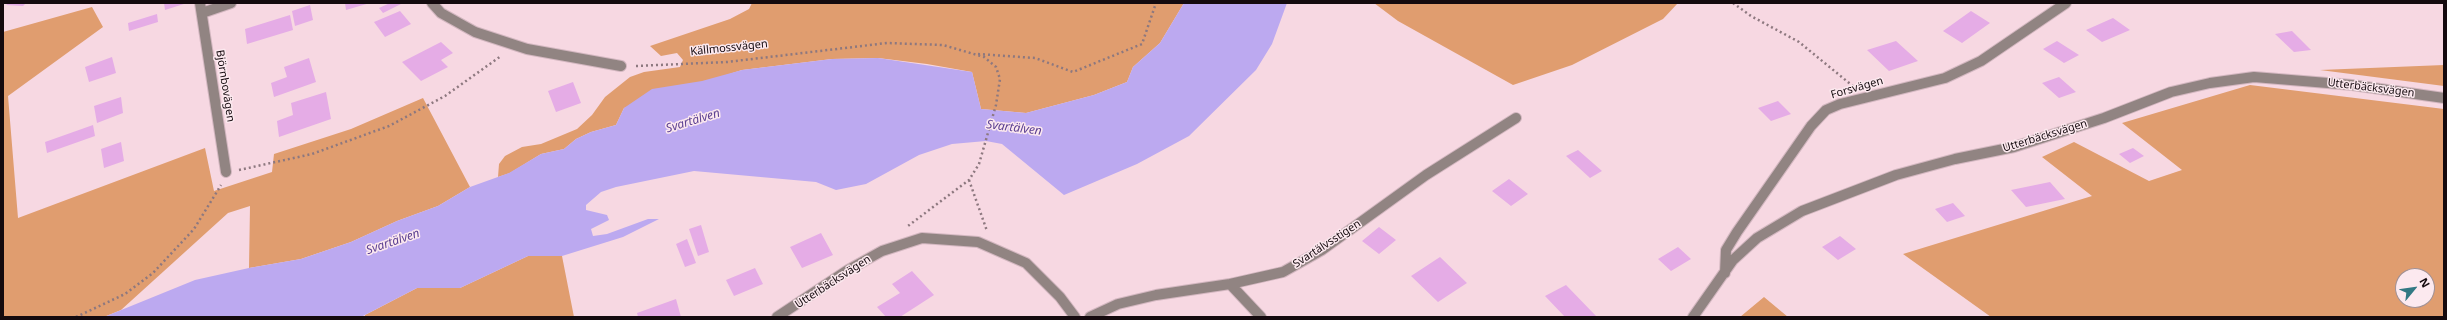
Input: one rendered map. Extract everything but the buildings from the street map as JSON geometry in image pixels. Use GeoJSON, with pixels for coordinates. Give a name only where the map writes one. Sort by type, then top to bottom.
{"type":"FeatureCollection","features":[{"type":"Feature","properties":{"kind":"street","name":"Björnbovägen"},"geometry":{"type":"LineString","coordinates":[[200,3],[226,172]]}},
{"type":"Feature","properties":{"kind":"street"},"geometry":{"type":"LineString","coordinates":[[202,13],[231,3]]}},
{"type":"Feature","properties":{"kind":"street"},"geometry":{"type":"LineString","coordinates":[[432,3],[441,13],[475,32],[516,45],[621,66]]}},
{"type":"Feature","properties":{"kind":"street","name":"Forsvägen"},"geometry":{"type":"LineString","coordinates":[[1725,272],[1726,250],[1737,232],[1811,126],[1826,110],[1840,104],[1945,78],[1981,61],[2066,3]]}},
{"type":"Feature","properties":{"kind":"street","name":"Utterbäcksvägen"},"geometry":{"type":"LineString","coordinates":[[1693,317],[1733,260],[1757,238],[1802,211],[1896,175],[1955,159],[2014,147],[2104,118],[2171,92],[2254,77],[2290,79],[2444,98]]}},
{"type":"Feature","properties":{"kind":"street","name":"Svartälvsstigen"},"geometry":{"type":"LineString","coordinates":[[1090,317],[1118,304],[1156,295],[1230,284],[1284,272],[1322,250],[1426,175],[1516,118]]}},
{"type":"Feature","properties":{"kind":"street","name":"Utterbäcksvägen"},"geometry":{"type":"LineString","coordinates":[[777,317],[848,270],[882,251],[922,238],[946,238],[978,242],[1026,263],[1060,297],[1075,317]]}},
{"type":"Feature","properties":{"kind":"street"},"geometry":{"type":"LineString","coordinates":[[1230,284],[1261,317]]}},
{"type":"Feature","properties":{"kind":"path"},"geometry":{"type":"LineString","coordinates":[[976,54],[1035,58],[1073,72],[1142,44],[1156,3]]}},
{"type":"Feature","properties":{"kind":"path"},"geometry":{"type":"LineString","coordinates":[[1733,3],[1751,16],[1799,42],[1867,97]]}},
{"type":"Feature","properties":{"kind":"path","name":"Källmossvägen"},"geometry":{"type":"LineString","coordinates":[[621,66],[675,66],[727,62],[887,43],[932,44],[976,54],[996,67],[1000,79],[996,106],[981,156],[969,180]]}},
{"type":"Feature","properties":{"kind":"path"},"geometry":{"type":"LineString","coordinates":[[76,317],[125,294],[153,273],[194,229],[214,199],[226,172],[312,154],[389,126],[445,96],[516,45]]}},
{"type":"Feature","properties":{"kind":"path"},"geometry":{"type":"LineString","coordinates":[[904,229],[969,180],[993,248]]}},
{"type":"Feature","properties":{"kind":"shaded area"},"geometry":{"type":"Polygon","coordinates":[[[752,3],[1184,3],[1160,43],[1133,67],[1127,82],[1094,95],[1026,113],[981,109],[972,72],[927,64],[878,58],[832,59],[742,70],[624,108],[616,125],[591,132],[576,139],[564,149],[541,154],[510,173],[498,177],[499,164],[505,156],[522,147],[541,144],[577,129],[592,115],[605,97],[630,77],[644,72],[680,67],[683,60],[677,53],[661,56],[650,46],[730,19],[749,9],[752,3]]]}},
{"type":"Feature","properties":{"kind":"shaded area"},"geometry":{"type":"Polygon","coordinates":[[[1374,3],[1678,3],[1663,19],[1572,65],[1513,85],[1398,21],[1374,3]]]}},
{"type":"Feature","properties":{"kind":"shaded area"},"geometry":{"type":"Polygon","coordinates":[[[92,7],[103,27],[8,96],[18,218],[205,148],[214,191],[272,172],[274,154],[351,129],[423,98],[470,187],[438,206],[397,221],[351,242],[301,259],[249,268],[250,206],[228,213],[121,310],[104,317],[3,317],[3,32],[92,7]]]}},
{"type":"Feature","properties":{"kind":"shaded area"},"geometry":{"type":"Polygon","coordinates":[[[2444,65],[2444,86],[2320,70],[2444,65]]]}},
{"type":"Feature","properties":{"kind":"shaded area"},"geometry":{"type":"Polygon","coordinates":[[[2250,85],[2444,109],[2444,317],[1991,317],[1903,254],[2092,196],[2042,157],[2074,142],[2149,181],[2182,170],[2122,123],[2250,85]]]}},
{"type":"Feature","properties":{"kind":"shaded area"},"geometry":{"type":"Polygon","coordinates":[[[528,256],[562,256],[574,317],[365,317],[365,315],[417,288],[460,288],[528,256]]]}},
{"type":"Feature","properties":{"kind":"shaded area"},"geometry":{"type":"Polygon","coordinates":[[[1764,297],[1788,317],[1740,317],[1764,297]]]}},
{"type":"Feature","properties":{"kind":"water","name":"Svartälven"},"geometry":{"type":"Polygon","coordinates":[[[1184,3],[1287,3],[1272,44],[1256,70],[1189,136],[1137,164],[1064,195],[1002,144],[986,141],[952,144],[919,155],[866,184],[836,190],[816,182],[694,171],[616,187],[601,192],[586,205],[586,210],[607,215],[609,220],[591,229],[593,236],[607,234],[648,219],[659,219],[623,237],[562,256],[528,256],[460,288],[417,288],[361,317],[104,317],[195,280],[249,268],[301,259],[351,242],[397,221],[438,206],[470,187],[509,173],[541,154],[564,149],[576,139],[591,132],[616,125],[624,108],[652,89],[702,81],[742,70],[832,59],[878,58],[972,72],[981,109],[1026,113],[1094,95],[1127,82],[1133,67],[1160,43],[1184,3]]]}}]}
